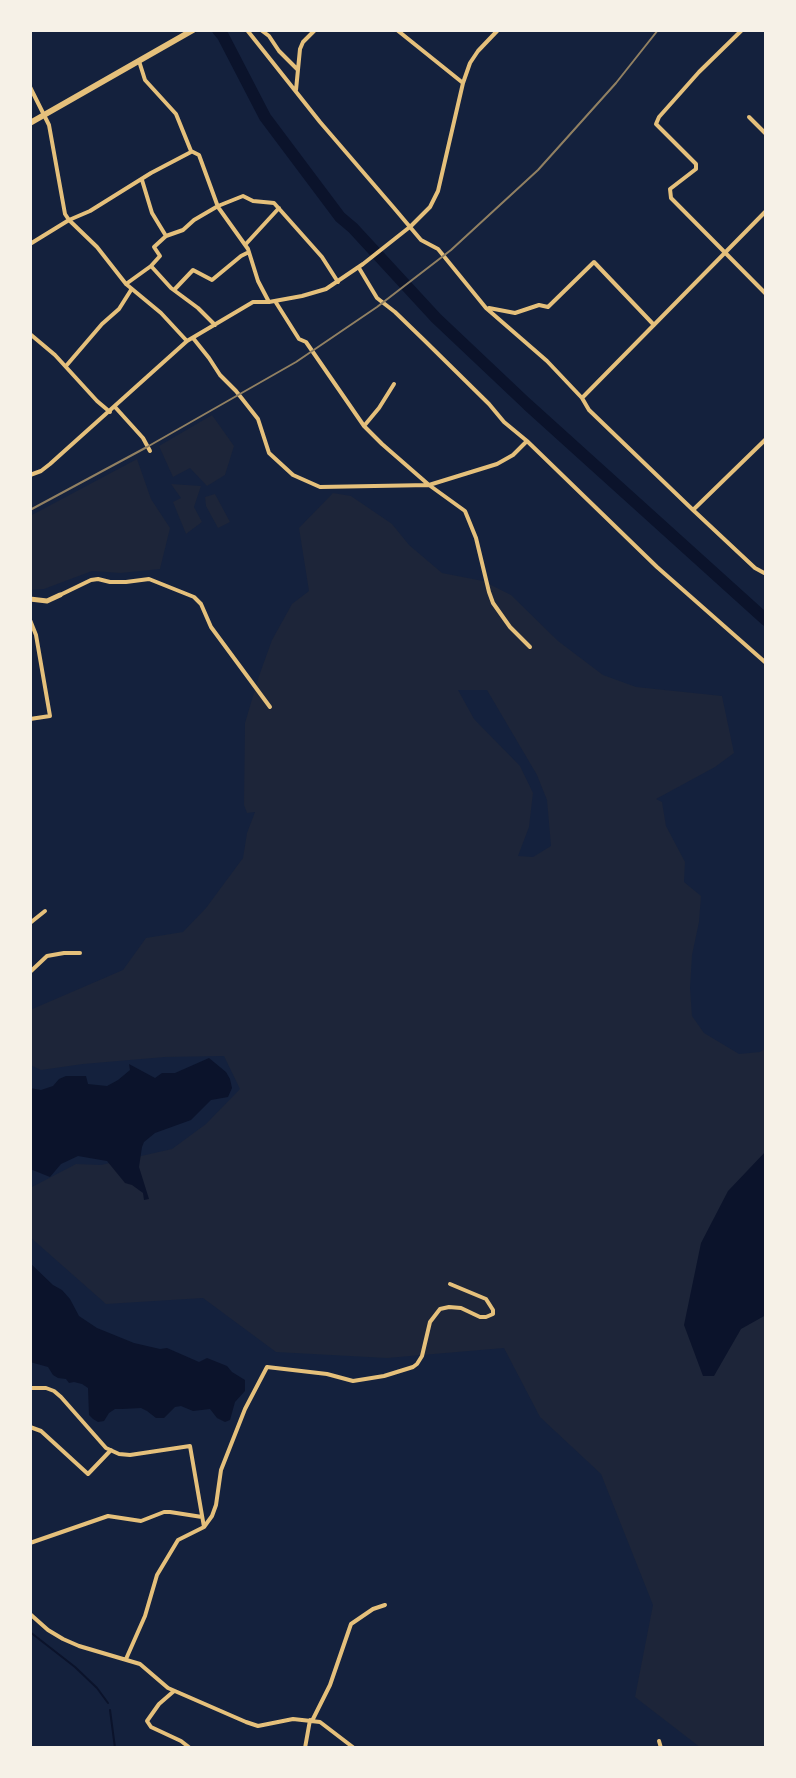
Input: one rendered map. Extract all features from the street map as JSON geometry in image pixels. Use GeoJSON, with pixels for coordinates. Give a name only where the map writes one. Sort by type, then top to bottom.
{"type":"FeatureCollection","features":[{"type":"Feature","properties":{"kind":"main road"},"geometry":{"type":"LineString","coordinates":[[30,123],[193,30]]}},
{"type":"Feature","properties":{"kind":"street"},"geometry":{"type":"LineString","coordinates":[[247,30],[320,122],[421,240],[438,249],[486,308],[547,361],[582,398],[589,410],[693,510],[755,568],[766,574]]}},
{"type":"Feature","properties":{"kind":"street"},"geometry":{"type":"LineString","coordinates":[[261,30],[298,70]]}},
{"type":"Feature","properties":{"kind":"street"},"geometry":{"type":"LineString","coordinates":[[296,92],[300,49],[315,30]]}},
{"type":"Feature","properties":{"kind":"street"},"geometry":{"type":"LineString","coordinates":[[397,30],[463,83]]}},
{"type":"Feature","properties":{"kind":"street"},"geometry":{"type":"LineString","coordinates":[[30,475],[50,464],[187,341],[248,304],[313,294],[338,282],[410,228],[430,207],[438,191],[470,63],[498,30]]}},
{"type":"Feature","properties":{"kind":"street"},"geometry":{"type":"LineString","coordinates":[[742,30],[699,72],[656,124],[696,164],[696,169],[670,189],[671,198],[766,294]]}},
{"type":"Feature","properties":{"kind":"street"},"geometry":{"type":"LineString","coordinates":[[139,61],[145,80],[176,114],[191,151],[199,155],[218,206],[249,252],[258,281],[299,339],[306,342],[364,426],[429,485],[465,511],[476,538],[493,603],[510,627],[530,647]]}},
{"type":"Feature","properties":{"kind":"street"},"geometry":{"type":"LineString","coordinates":[[30,87],[44,114],[53,142],[65,214],[97,247],[131,290],[161,313],[187,341]]}},
{"type":"Feature","properties":{"kind":"street"},"geometry":{"type":"LineString","coordinates":[[749,117],[766,134]]}},
{"type":"Feature","properties":{"kind":"street"},"geometry":{"type":"LineString","coordinates":[[30,244],[191,151]]}},
{"type":"Feature","properties":{"kind":"street"},"geometry":{"type":"LineString","coordinates":[[142,179],[152,213],[166,236]]}},
{"type":"Feature","properties":{"kind":"street"},"geometry":{"type":"LineString","coordinates":[[126,284],[160,256],[154,247],[166,236],[183,230],[218,206],[243,196],[253,201],[274,203],[322,257],[338,282]]}},
{"type":"Feature","properties":{"kind":"street"},"geometry":{"type":"LineString","coordinates":[[245,245],[279,208]]}},
{"type":"Feature","properties":{"kind":"street"},"geometry":{"type":"LineString","coordinates":[[582,398],[766,211]]}},
{"type":"Feature","properties":{"kind":"street"},"geometry":{"type":"LineString","coordinates":[[174,290],[193,270],[212,280],[249,252]]}},
{"type":"Feature","properties":{"kind":"street"},"geometry":{"type":"LineString","coordinates":[[486,308],[515,313],[539,305],[548,307],[594,262],[654,325]]}},
{"type":"Feature","properties":{"kind":"street"},"geometry":{"type":"LineString","coordinates":[[151,266],[215,325]]}},
{"type":"Feature","properties":{"kind":"street"},"geometry":{"type":"LineString","coordinates":[[360,266],[377,298],[415,331],[504,422],[657,567],[766,663]]}},
{"type":"Feature","properties":{"kind":"street"},"geometry":{"type":"LineString","coordinates":[[66,366],[119,309],[131,290]]}},
{"type":"Feature","properties":{"kind":"street"},"geometry":{"type":"LineString","coordinates":[[30,334],[110,412]]}},
{"type":"Feature","properties":{"kind":"street"},"geometry":{"type":"LineString","coordinates":[[193,338],[258,419],[269,453],[293,475],[320,487],[429,485],[497,464],[513,455],[527,441]]}},
{"type":"Feature","properties":{"kind":"street"},"geometry":{"type":"LineString","coordinates":[[364,426],[394,384]]}},
{"type":"Feature","properties":{"kind":"street"},"geometry":{"type":"LineString","coordinates":[[115,407],[143,438],[150,451]]}},
{"type":"Feature","properties":{"kind":"street"},"geometry":{"type":"LineString","coordinates":[[693,510],[766,439]]}},
{"type":"Feature","properties":{"kind":"street"},"geometry":{"type":"LineString","coordinates":[[30,599],[47,601],[98,579],[110,582],[149,579],[194,597],[201,604],[211,627],[270,707]]}},
{"type":"Feature","properties":{"kind":"street"},"geometry":{"type":"LineString","coordinates":[[30,620],[36,635],[50,716],[30,719]]}},
{"type":"Feature","properties":{"kind":"street"},"geometry":{"type":"LineString","coordinates":[[30,638],[36,635]]}},
{"type":"Feature","properties":{"kind":"street"},"geometry":{"type":"LineString","coordinates":[[30,923],[45,911]]}},
{"type":"Feature","properties":{"kind":"street"},"geometry":{"type":"LineString","coordinates":[[30,972],[47,956],[80,953]]}},
{"type":"Feature","properties":{"kind":"street"},"geometry":{"type":"LineString","coordinates":[[126,1659],[145,1616],[157,1575],[178,1540],[204,1527],[212,1516],[221,1470],[245,1409],[267,1367],[327,1374],[353,1381],[413,1367],[422,1356],[430,1322],[440,1309],[461,1308],[480,1317],[493,1314],[486,1299],[450,1284]]}},
{"type":"Feature","properties":{"kind":"street"},"geometry":{"type":"LineString","coordinates":[[30,1388],[54,1391],[111,1450],[130,1455],[190,1446],[204,1527]]}},
{"type":"Feature","properties":{"kind":"street"},"geometry":{"type":"LineString","coordinates":[[30,1427],[41,1431],[88,1474],[111,1450]]}},
{"type":"Feature","properties":{"kind":"street"},"geometry":{"type":"LineString","coordinates":[[30,1543],[108,1516],[141,1521],[170,1512],[202,1517]]}},
{"type":"Feature","properties":{"kind":"street"},"geometry":{"type":"LineString","coordinates":[[305,1748],[311,1720],[330,1685],[351,1624],[385,1605]]}},
{"type":"Feature","properties":{"kind":"street"},"geometry":{"type":"LineString","coordinates":[[30,1614],[63,1639],[126,1659],[145,1668],[174,1691],[258,1726],[282,1721],[320,1722],[354,1748]]}},
{"type":"Feature","properties":{"kind":"street"},"geometry":{"type":"LineString","coordinates":[[174,1691],[159,1704],[147,1721],[151,1727],[190,1748]]}},
{"type":"Feature","properties":{"kind":"street"},"geometry":{"type":"LineString","coordinates":[[659,1741],[661,1748]]}},
{"type":"Feature","properties":{"kind":"shaded area"},"geometry":{"type":"Polygon","coordinates":[[[212,415],[234,446],[225,475],[207,486],[190,468],[173,477],[159,446],[212,415]]]}},
{"type":"Feature","properties":{"kind":"shaded area"},"geometry":{"type":"Polygon","coordinates":[[[137,459],[151,499],[170,528],[160,569],[120,573],[92,571],[44,589],[30,590],[30,516],[137,459]]]}},
{"type":"Feature","properties":{"kind":"shaded area"},"geometry":{"type":"Polygon","coordinates":[[[171,484],[201,486],[194,507],[202,522],[186,534],[173,502],[181,498],[171,484]]]}},
{"type":"Feature","properties":{"kind":"shaded area"},"geometry":{"type":"Polygon","coordinates":[[[333,493],[351,496],[392,524],[409,545],[442,573],[483,581],[511,595],[558,641],[603,675],[636,687],[722,696],[734,753],[715,767],[656,799],[662,802],[666,826],[685,862],[684,882],[701,896],[692,955],[692,1016],[704,1033],[739,1054],[760,1052],[766,1048],[766,1748],[701,1748],[635,1697],[653,1605],[601,1474],[540,1417],[504,1348],[387,1358],[276,1352],[203,1298],[106,1304],[30,1237],[30,1188],[76,1164],[101,1165],[172,1149],[206,1124],[240,1089],[224,1056],[165,1057],[41,1070],[30,1065],[30,1010],[123,970],[146,938],[183,932],[206,908],[243,858],[247,833],[255,812],[247,813],[244,805],[245,723],[272,640],[292,604],[309,591],[299,528],[333,493]],[[458,690],[474,719],[520,766],[533,793],[529,827],[518,856],[533,857],[551,846],[547,800],[537,775],[487,690],[458,690]]]}},
{"type":"Feature","properties":{"kind":"shaded area"},"geometry":{"type":"Polygon","coordinates":[[[215,494],[230,522],[218,528],[206,506],[205,497],[215,494]]]}},
{"type":"Feature","properties":{"kind":"shaded area"},"geometry":{"type":"Polygon","coordinates":[[[209,1058],[226,1072],[232,1088],[228,1097],[211,1100],[191,1120],[155,1133],[144,1142],[139,1167],[149,1199],[144,1200],[143,1193],[125,1183],[107,1161],[78,1156],[61,1164],[50,1177],[30,1169],[30,1088],[41,1090],[53,1086],[66,1076],[86,1076],[88,1084],[107,1086],[130,1070],[129,1064],[155,1078],[209,1058]]]}},
{"type":"Feature","properties":{"kind":"shaded area"},"geometry":{"type":"Polygon","coordinates":[[[766,1151],[766,1315],[741,1329],[714,1376],[703,1376],[684,1325],[701,1243],[728,1191],[766,1151]]]}},
{"type":"Feature","properties":{"kind":"shaded area"},"geometry":{"type":"Polygon","coordinates":[[[30,1263],[62,1290],[79,1316],[97,1328],[134,1343],[167,1348],[199,1362],[207,1358],[227,1366],[245,1380],[245,1391],[235,1402],[230,1420],[225,1422],[217,1418],[210,1409],[193,1411],[181,1406],[175,1407],[164,1418],[156,1418],[141,1408],[115,1409],[104,1421],[93,1419],[89,1415],[88,1388],[69,1383],[53,1375],[48,1367],[30,1362],[30,1263]]]}},
{"type":"Feature","properties":{"kind":"waterway"},"geometry":{"type":"LineString","coordinates":[[218,30],[265,117],[340,217],[436,318],[766,620]]}},
{"type":"Feature","properties":{"kind":"waterway"},"geometry":{"type":"LineString","coordinates":[[30,1632],[75,1667],[108,1703]]}},
{"type":"Feature","properties":{"kind":"waterway"},"geometry":{"type":"LineString","coordinates":[[110,1710],[115,1748]]}},
{"type":"Feature","properties":{"kind":"railway"},"geometry":{"type":"LineString","coordinates":[[30,510],[296,362],[377,307],[451,250],[538,170],[616,83],[658,30]]}}]}
